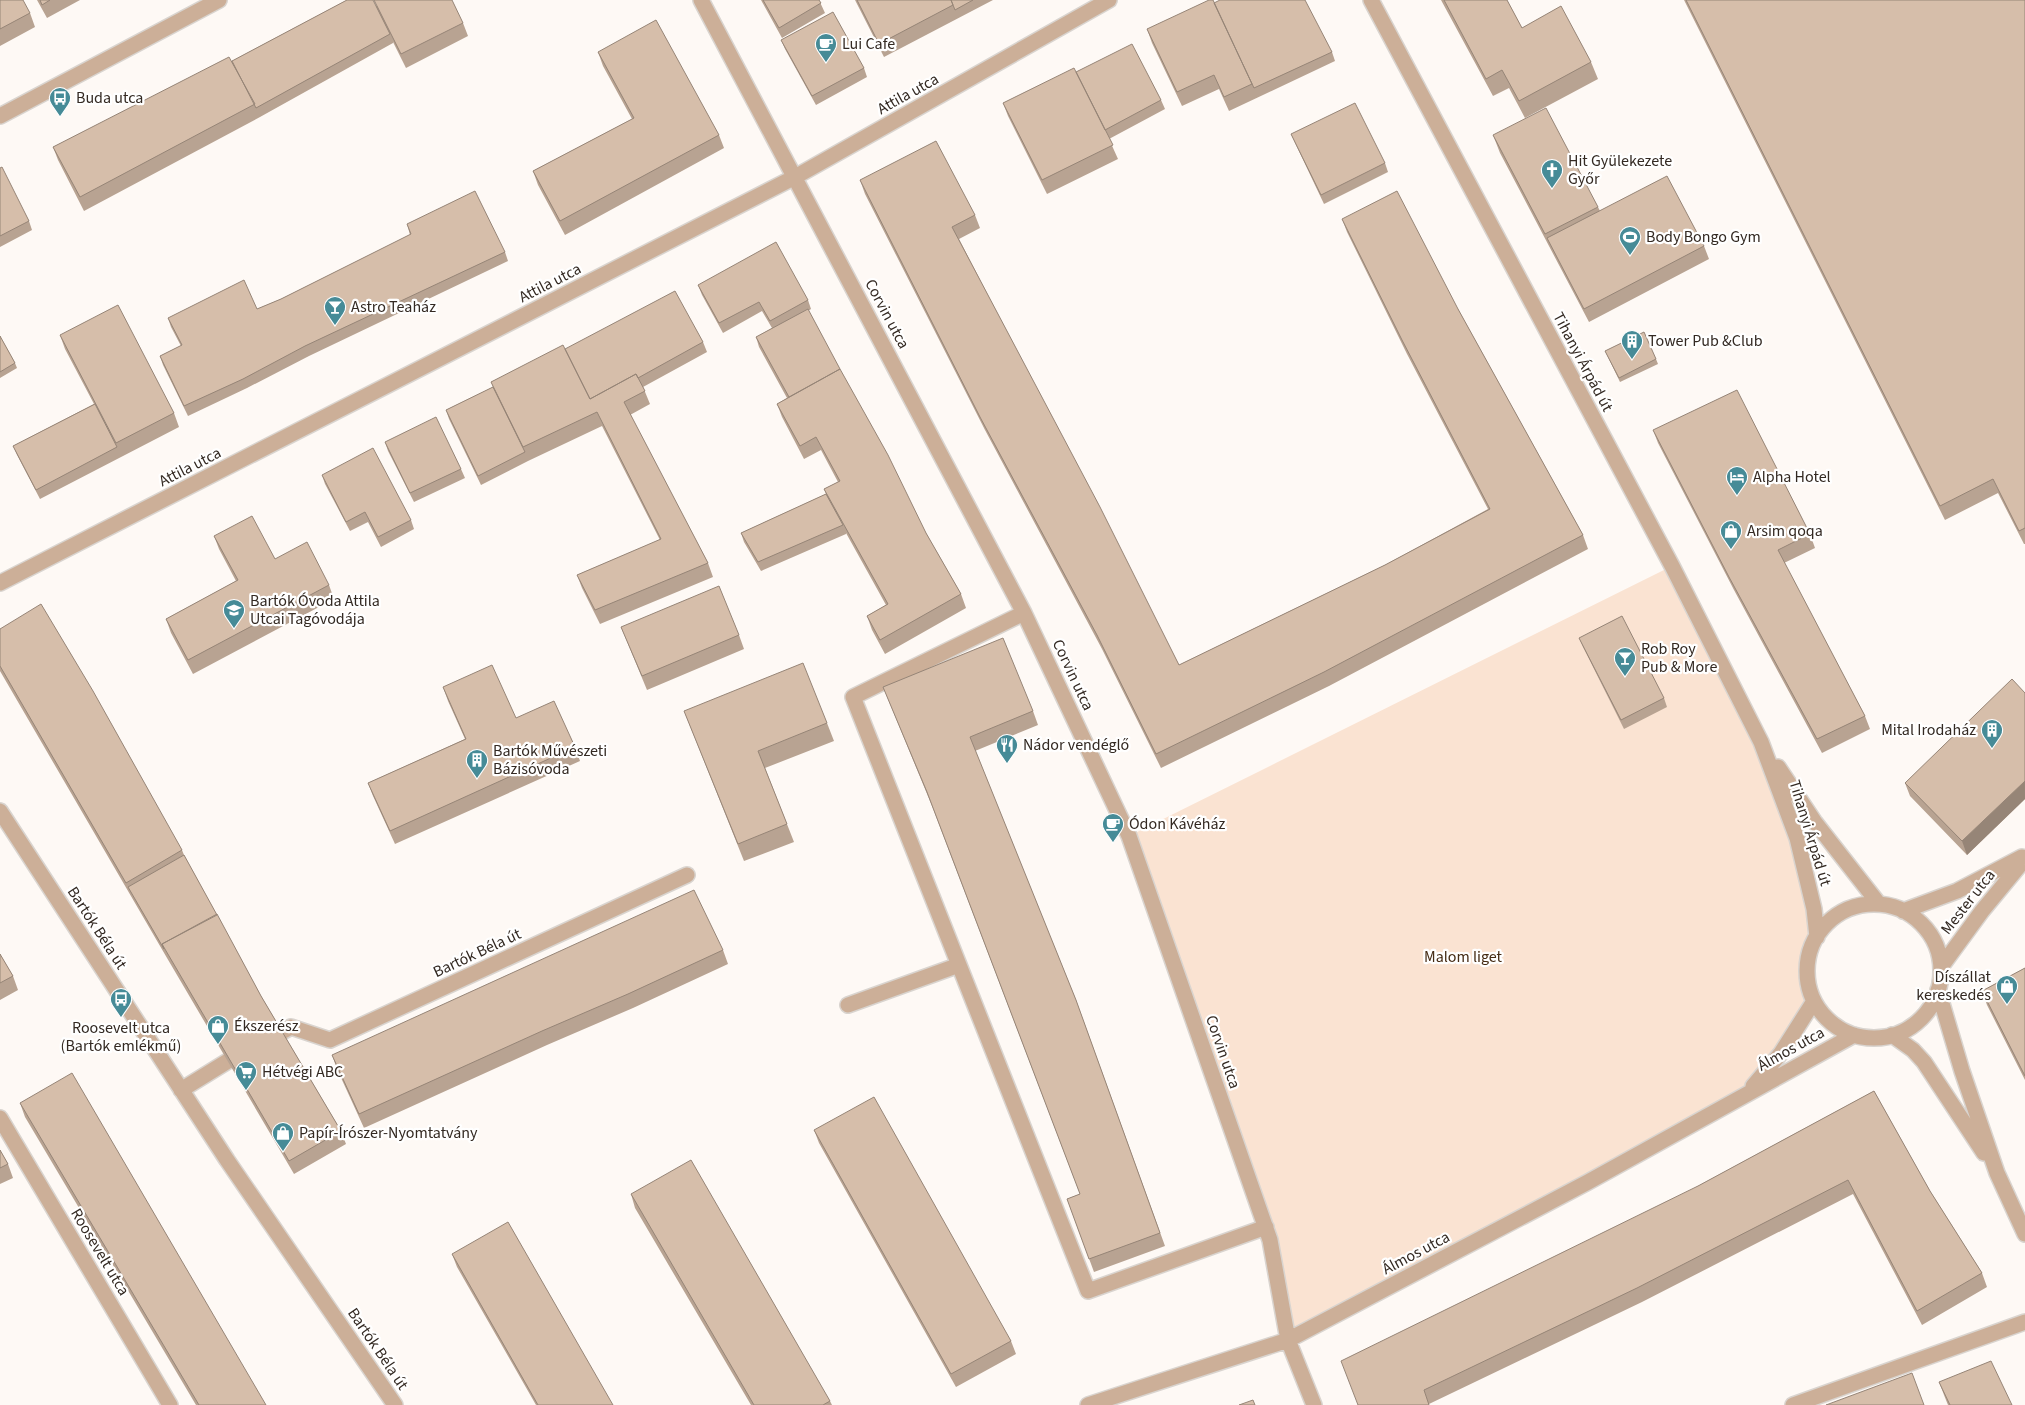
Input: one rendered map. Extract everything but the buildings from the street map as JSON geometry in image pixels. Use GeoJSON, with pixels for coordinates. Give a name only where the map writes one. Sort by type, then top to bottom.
{"type":"FeatureCollection","features":[{"type":"Feature","properties":{"kind":"street"},"geometry":{"type":"LineString","coordinates":[[0,116],[219,0]]}},
{"type":"Feature","properties":{"kind":"street","name":"Corvin utca"},"geometry":{"type":"LineString","coordinates":[[701,0],[1024,613],[1129,836],[1266,1226],[1288,1340],[1314,1405]]}},
{"type":"Feature","properties":{"kind":"street","name":"Attila utca"},"geometry":{"type":"LineString","coordinates":[[0,583],[795,177],[1109,0]]}},
{"type":"Feature","properties":{"kind":"street","name":"Tihanyi Árpád út"},"geometry":{"type":"LineString","coordinates":[[1371,0],[1672,566],[1761,742],[1797,838],[1809,884],[1817,937]]}},
{"type":"Feature","properties":{"kind":"street"},"geometry":{"type":"LineString","coordinates":[[1024,613],[853,697],[1088,1291],[1266,1226]]}},
{"type":"Feature","properties":{"kind":"street","name":"Tihanyi Árpád út"},"geometry":{"type":"LineString","coordinates":[[1761,742],[1814,821],[1879,904]]}},
{"type":"Feature","properties":{"kind":"street","name":"Bartók Béla út"},"geometry":{"type":"LineString","coordinates":[[0,811],[227,1160],[395,1405]]}},
{"type":"Feature","properties":{"kind":"street","name":"Mester utca"},"geometry":{"type":"LineString","coordinates":[[1903,911],[1956,891],[2025,857]]}},
{"type":"Feature","properties":{"kind":"street","name":"Mester utca"},"geometry":{"type":"LineString","coordinates":[[1941,967],[2025,857]]}},
{"type":"Feature","properties":{"kind":"street","name":"Bartók Béla út"},"geometry":{"type":"LineString","coordinates":[[280,1033],[291,1027],[330,1040],[687,875]]}},
{"type":"Feature","properties":{"kind":"street"},"geometry":{"type":"LineString","coordinates":[[1879,904],[1903,911],[1918,920],[1929,934],[1937,950],[1941,967],[1938,990],[1934,1001],[1921,1019],[1912,1026],[1892,1035],[1873,1038],[1846,1032],[1824,1016],[1814,1001],[1807,980],[1808,958],[1817,937],[1828,922],[1843,912],[1861,906],[1879,904]]}},
{"type":"Feature","properties":{"kind":"street"},"geometry":{"type":"LineString","coordinates":[[848,1005],[959,965]]}},
{"type":"Feature","properties":{"kind":"street"},"geometry":{"type":"LineString","coordinates":[[1938,990],[1962,1071],[1997,1173],[2025,1234]]}},
{"type":"Feature","properties":{"kind":"street","name":"Álmos utca"},"geometry":{"type":"LineString","coordinates":[[1745,1095],[1781,1053],[1814,1001]]}},
{"type":"Feature","properties":{"kind":"street","name":"Álmos utca"},"geometry":{"type":"LineString","coordinates":[[1088,1405],[1288,1340],[1588,1182],[1854,1035]]}},
{"type":"Feature","properties":{"kind":"street"},"geometry":{"type":"LineString","coordinates":[[1892,1035],[1913,1050],[1924,1062],[1997,1173]]}},
{"type":"Feature","properties":{"kind":"street"},"geometry":{"type":"LineString","coordinates":[[181,1090],[228,1061]]}},
{"type":"Feature","properties":{"kind":"street","name":"Roosevelt utca"},"geometry":{"type":"LineString","coordinates":[[0,1118],[170,1405]]}},
{"type":"Feature","properties":{"kind":"street"},"geometry":{"type":"LineString","coordinates":[[1793,1405],[2025,1322]]}},
{"type":"Feature","properties":{"kind":"green space","name":"Malom liget"},"geometry":{"type":"Polygon","coordinates":[[[1672,566],[1777,781],[1817,937],[1813,945],[1808,969],[1809,984],[1814,1001],[1745,1095],[1288,1340],[1270,1240],[1129,836],[1672,566]]]}},
{"type":"Feature","properties":{"kind":"place","name":"Lui Cafe"},"geometry":{"type":"Point","coordinates":[826,63]}},
{"type":"Feature","properties":{"kind":"place","name":"Buda utca"},"geometry":{"type":"Point","coordinates":[60,117]}},
{"type":"Feature","properties":{"kind":"place","name":"Hit Gyülekezete Győr"},"geometry":{"type":"Point","coordinates":[1552,189]}},
{"type":"Feature","properties":{"kind":"place","name":"Body Bongo Gym"},"geometry":{"type":"Point","coordinates":[1630,256]}},
{"type":"Feature","properties":{"kind":"place","name":"Astro Teaház"},"geometry":{"type":"Point","coordinates":[335,326]}},
{"type":"Feature","properties":{"kind":"place","name":"Tower Pub &Club"},"geometry":{"type":"Point","coordinates":[1632,360]}},
{"type":"Feature","properties":{"kind":"place","name":"Alpha Hotel"},"geometry":{"type":"Point","coordinates":[1737,496]}},
{"type":"Feature","properties":{"kind":"place","name":"Arsim qoqa"},"geometry":{"type":"Point","coordinates":[1731,550]}},
{"type":"Feature","properties":{"kind":"place","name":"Bartók Óvoda Attila Utcai Tagóvodája"},"geometry":{"type":"Point","coordinates":[234,629]}},
{"type":"Feature","properties":{"kind":"place","name":"Rob Roy Pub & More"},"geometry":{"type":"Point","coordinates":[1625,677]}},
{"type":"Feature","properties":{"kind":"place","name":"Mital Irodaház"},"geometry":{"type":"Point","coordinates":[1992,749]}},
{"type":"Feature","properties":{"kind":"place","name":"Nádor vendéglő"},"geometry":{"type":"Point","coordinates":[1007,764]}},
{"type":"Feature","properties":{"kind":"place","name":"Bartók Művészeti Bázisóvoda"},"geometry":{"type":"Point","coordinates":[477,779]}},
{"type":"Feature","properties":{"kind":"place","name":"Ódon Kávéház"},"geometry":{"type":"Point","coordinates":[1113,843]}},
{"type":"Feature","properties":{"kind":"place","name":"Díszállat kereskedés"},"geometry":{"type":"Point","coordinates":[2007,1005]}},
{"type":"Feature","properties":{"kind":"place","name":"Roosevelt utca (Bartók emlékmű)"},"geometry":{"type":"Point","coordinates":[121,1018]}},
{"type":"Feature","properties":{"kind":"place","name":"Ékszerész"},"geometry":{"type":"Point","coordinates":[218,1045]}},
{"type":"Feature","properties":{"kind":"place","name":"Hétvégi ABC"},"geometry":{"type":"Point","coordinates":[246,1091]}},
{"type":"Feature","properties":{"kind":"place","name":"Papír-Írószer-Nyomtatvány"},"geometry":{"type":"Point","coordinates":[283,1152]}}]}
